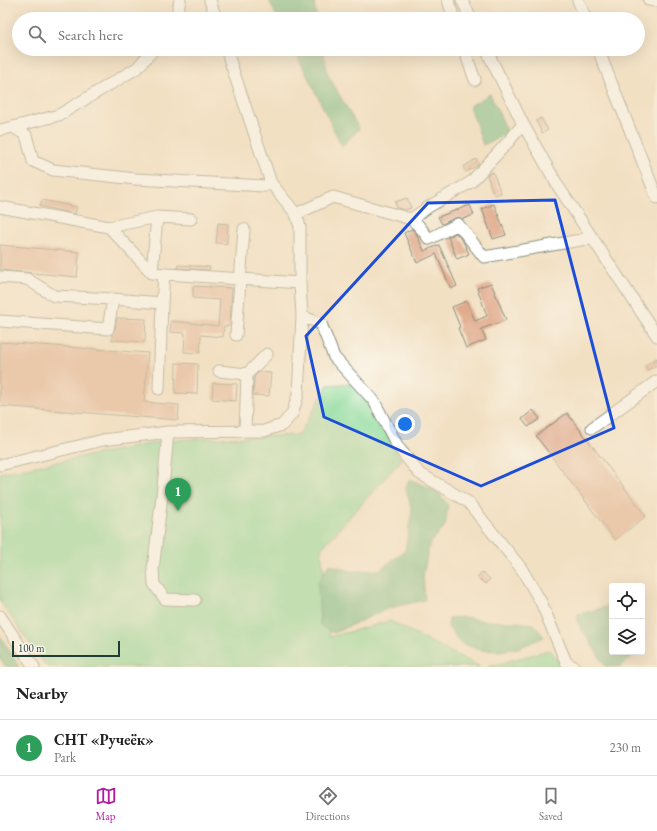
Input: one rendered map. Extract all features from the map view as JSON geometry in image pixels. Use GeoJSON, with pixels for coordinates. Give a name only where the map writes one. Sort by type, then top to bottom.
{"type":"FeatureCollection","features":[{"type":"Feature","properties":{"kind":"street"},"geometry":{"type":"LineString","coordinates":[[177,12],[180,0]]}},
{"type":"Feature","properties":{"kind":"street"},"geometry":{"type":"LineString","coordinates":[[210,0],[214,12]]}},
{"type":"Feature","properties":{"kind":"street"},"geometry":{"type":"LineString","coordinates":[[448,0],[452,12]]}},
{"type":"Feature","properties":{"kind":"street"},"geometry":{"type":"LineString","coordinates":[[462,0],[468,12]]}},
{"type":"Feature","properties":{"kind":"street"},"geometry":{"type":"LineString","coordinates":[[578,0],[583,12]]}},
{"type":"Feature","properties":{"kind":"street"},"geometry":{"type":"LineString","coordinates":[[649,0],[657,1]]}},
{"type":"Feature","properties":{"kind":"street"},"geometry":{"type":"LineString","coordinates":[[0,130],[59,115],[138,68],[148,56]]}},
{"type":"Feature","properties":{"kind":"street"},"geometry":{"type":"LineString","coordinates":[[0,465],[104,440],[168,432],[264,431],[282,425],[292,414],[298,395],[302,316],[300,283],[300,227],[296,214],[271,183],[228,56]]}},
{"type":"Feature","properties":{"kind":"street"},"geometry":{"type":"LineString","coordinates":[[466,56],[475,80]]}},
{"type":"Feature","properties":{"kind":"street"},"geometry":{"type":"LineString","coordinates":[[489,56],[523,124],[558,186],[657,336]]}},
{"type":"Feature","properties":{"kind":"street"},"geometry":{"type":"LineString","coordinates":[[601,56],[657,198]]}},
{"type":"Feature","properties":{"kind":"street"},"geometry":{"type":"LineString","coordinates":[[411,219],[471,182],[523,124]]}},
{"type":"Feature","properties":{"kind":"street"},"geometry":{"type":"LineString","coordinates":[[13,127],[26,135],[33,161],[53,170],[136,179],[265,186],[271,183]]}},
{"type":"Feature","properties":{"kind":"street"},"geometry":{"type":"LineString","coordinates":[[296,214],[333,197],[411,219],[419,226],[429,239],[458,224],[484,257],[592,238]]}},
{"type":"Feature","properties":{"kind":"street"},"geometry":{"type":"LineString","coordinates":[[0,207],[109,227],[157,217],[191,219]]}},
{"type":"Feature","properties":{"kind":"street"},"geometry":{"type":"LineString","coordinates":[[152,273],[157,217]]}},
{"type":"Feature","properties":{"kind":"street"},"geometry":{"type":"LineString","coordinates":[[109,227],[152,273],[300,283]]}},
{"type":"Feature","properties":{"kind":"street"},"geometry":{"type":"LineString","coordinates":[[236,335],[244,229]]}},
{"type":"Feature","properties":{"kind":"street"},"geometry":{"type":"LineString","coordinates":[[159,389],[164,274]]}},
{"type":"Feature","properties":{"kind":"street"},"geometry":{"type":"LineString","coordinates":[[0,277],[27,279],[54,296],[162,303]]}},
{"type":"Feature","properties":{"kind":"street"},"geometry":{"type":"LineString","coordinates":[[0,321],[108,329],[113,299]]}},
{"type":"Feature","properties":{"kind":"street"},"geometry":{"type":"LineString","coordinates":[[302,316],[321,324],[334,357],[374,401],[398,447],[419,473],[468,502],[521,568],[541,602],[566,662],[574,667]]}},
{"type":"Feature","properties":{"kind":"street"},"geometry":{"type":"LineString","coordinates":[[245,431],[247,374],[267,354]]}},
{"type":"Feature","properties":{"kind":"street"},"geometry":{"type":"LineString","coordinates":[[219,371],[247,374]]}},
{"type":"Feature","properties":{"kind":"street"},"geometry":{"type":"LineString","coordinates":[[592,428],[657,381]]}},
{"type":"Feature","properties":{"kind":"street"},"geometry":{"type":"LineString","coordinates":[[168,432],[153,569],[154,584],[165,599],[195,600]]}},
{"type":"Feature","properties":{"kind":"street"},"geometry":{"type":"LineString","coordinates":[[0,616],[34,667]]}},
{"type":"Feature","properties":{"kind":"highlighted area"},"geometry":{"type":"Polygon","coordinates":[[[555,200],[614,428],[481,486],[324,417],[306,336],[428,203],[555,200]]]}},
{"type":"Feature","properties":{"kind":"green space"},"geometry":{"type":"Polygon","coordinates":[[[269,0],[315,0],[316,12],[275,12],[269,0]]]}},
{"type":"Feature","properties":{"kind":"green space"},"geometry":{"type":"Polygon","coordinates":[[[297,56],[324,56],[328,75],[359,129],[342,146],[297,56]]]}},
{"type":"Feature","properties":{"kind":"green space"},"geometry":{"type":"Polygon","coordinates":[[[490,94],[508,133],[483,145],[470,106],[490,94]]]}},
{"type":"Feature","properties":{"kind":"green space"},"geometry":{"type":"Polygon","coordinates":[[[358,383],[401,460],[321,549],[330,637],[390,621],[480,667],[47,667],[0,601],[0,473],[170,440],[299,435],[328,385],[358,383]]]}},
{"type":"Feature","properties":{"kind":"green space"},"geometry":{"type":"Polygon","coordinates":[[[409,479],[437,491],[448,505],[445,526],[430,543],[423,575],[425,600],[389,608],[334,633],[320,625],[318,583],[329,564],[350,571],[379,570],[405,551],[412,511],[406,488],[409,479]]]}},
{"type":"Feature","properties":{"kind":"green space"},"geometry":{"type":"Polygon","coordinates":[[[609,606],[609,655],[634,655],[621,666],[606,667],[577,622],[578,614],[609,606]]]}},
{"type":"Feature","properties":{"kind":"green space"},"geometry":{"type":"Polygon","coordinates":[[[464,617],[484,621],[534,624],[544,637],[518,648],[498,651],[480,650],[461,643],[448,627],[449,618],[464,617]]]}},
{"type":"Feature","properties":{"kind":"green space"},"geometry":{"type":"Polygon","coordinates":[[[0,635],[19,667],[6,667],[0,658],[0,635]]]}},
{"type":"Feature","properties":{"kind":"green space"},"geometry":{"type":"Polygon","coordinates":[[[549,650],[563,667],[487,667],[549,650]]]}},
{"type":"Feature","properties":{"kind":"building"},"geometry":{"type":"Polygon","coordinates":[[[541,118],[548,130],[542,133],[536,121],[541,118]]]}},
{"type":"Feature","properties":{"kind":"building"},"geometry":{"type":"Polygon","coordinates":[[[476,159],[479,164],[466,172],[463,167],[476,159]]]}},
{"type":"Feature","properties":{"kind":"building"},"geometry":{"type":"Polygon","coordinates":[[[493,172],[501,193],[494,195],[487,175],[493,172]]]}},
{"type":"Feature","properties":{"kind":"building"},"geometry":{"type":"Polygon","coordinates":[[[407,198],[411,208],[405,210],[397,208],[395,202],[407,198]]]}},
{"type":"Feature","properties":{"kind":"building"},"geometry":{"type":"Polygon","coordinates":[[[42,200],[77,207],[75,214],[40,206],[42,200]]]}},
{"type":"Feature","properties":{"kind":"building"},"geometry":{"type":"Polygon","coordinates":[[[494,204],[506,235],[493,239],[482,209],[494,204]]]}},
{"type":"Feature","properties":{"kind":"building"},"geometry":{"type":"Polygon","coordinates":[[[470,205],[474,215],[463,219],[458,217],[442,224],[438,217],[470,205]]]}},
{"type":"Feature","properties":{"kind":"building"},"geometry":{"type":"Polygon","coordinates":[[[218,223],[228,224],[227,244],[216,243],[218,223]]]}},
{"type":"Feature","properties":{"kind":"building"},"geometry":{"type":"Polygon","coordinates":[[[412,229],[417,235],[424,251],[439,245],[457,286],[451,289],[436,254],[417,263],[404,233],[412,229]]]}},
{"type":"Feature","properties":{"kind":"building"},"geometry":{"type":"Polygon","coordinates":[[[456,233],[464,243],[469,254],[457,259],[448,237],[456,233]]]}},
{"type":"Feature","properties":{"kind":"building"},"geometry":{"type":"Polygon","coordinates":[[[0,245],[79,252],[77,277],[0,270],[0,245]]]}},
{"type":"Feature","properties":{"kind":"building"},"geometry":{"type":"Polygon","coordinates":[[[178,265],[210,267],[209,270],[177,268],[178,265]]]}},
{"type":"Feature","properties":{"kind":"building"},"geometry":{"type":"Polygon","coordinates":[[[491,283],[506,320],[481,329],[486,340],[466,348],[452,307],[467,301],[475,321],[487,316],[477,288],[491,283]]]}},
{"type":"Feature","properties":{"kind":"building"},"geometry":{"type":"Polygon","coordinates":[[[193,286],[232,288],[230,326],[224,326],[223,337],[201,335],[200,353],[184,352],[185,333],[170,332],[171,321],[218,326],[220,300],[193,298],[193,286]]]}},
{"type":"Feature","properties":{"kind":"building"},"geometry":{"type":"Polygon","coordinates":[[[117,318],[146,319],[145,342],[112,340],[112,334],[115,330],[117,318]]]}},
{"type":"Feature","properties":{"kind":"building"},"geometry":{"type":"Polygon","coordinates":[[[0,342],[148,353],[144,402],[179,405],[178,420],[0,406],[0,342]]]}},
{"type":"Feature","properties":{"kind":"building"},"geometry":{"type":"Polygon","coordinates":[[[657,358],[657,365],[648,370],[645,365],[657,358]]]}},
{"type":"Feature","properties":{"kind":"building"},"geometry":{"type":"Polygon","coordinates":[[[176,363],[198,364],[197,394],[175,393],[176,363]]]}},
{"type":"Feature","properties":{"kind":"building"},"geometry":{"type":"Polygon","coordinates":[[[259,372],[271,373],[269,396],[253,395],[254,377],[259,372]]]}},
{"type":"Feature","properties":{"kind":"building"},"geometry":{"type":"Polygon","coordinates":[[[213,383],[237,384],[236,401],[212,399],[213,383]]]}},
{"type":"Feature","properties":{"kind":"building"},"geometry":{"type":"Polygon","coordinates":[[[533,410],[540,419],[528,427],[522,419],[533,410]]]}},
{"type":"Feature","properties":{"kind":"building"},"geometry":{"type":"Polygon","coordinates":[[[567,413],[646,516],[615,540],[536,436],[567,413]]]}},
{"type":"Feature","properties":{"kind":"building"},"geometry":{"type":"Polygon","coordinates":[[[482,572],[490,579],[486,584],[477,577],[482,572]]]}},
{"type":"Feature","properties":{"kind":"place","name":"СНТ «Ручеёк»"},"geometry":{"type":"Point","coordinates":[178,511]}}]}
